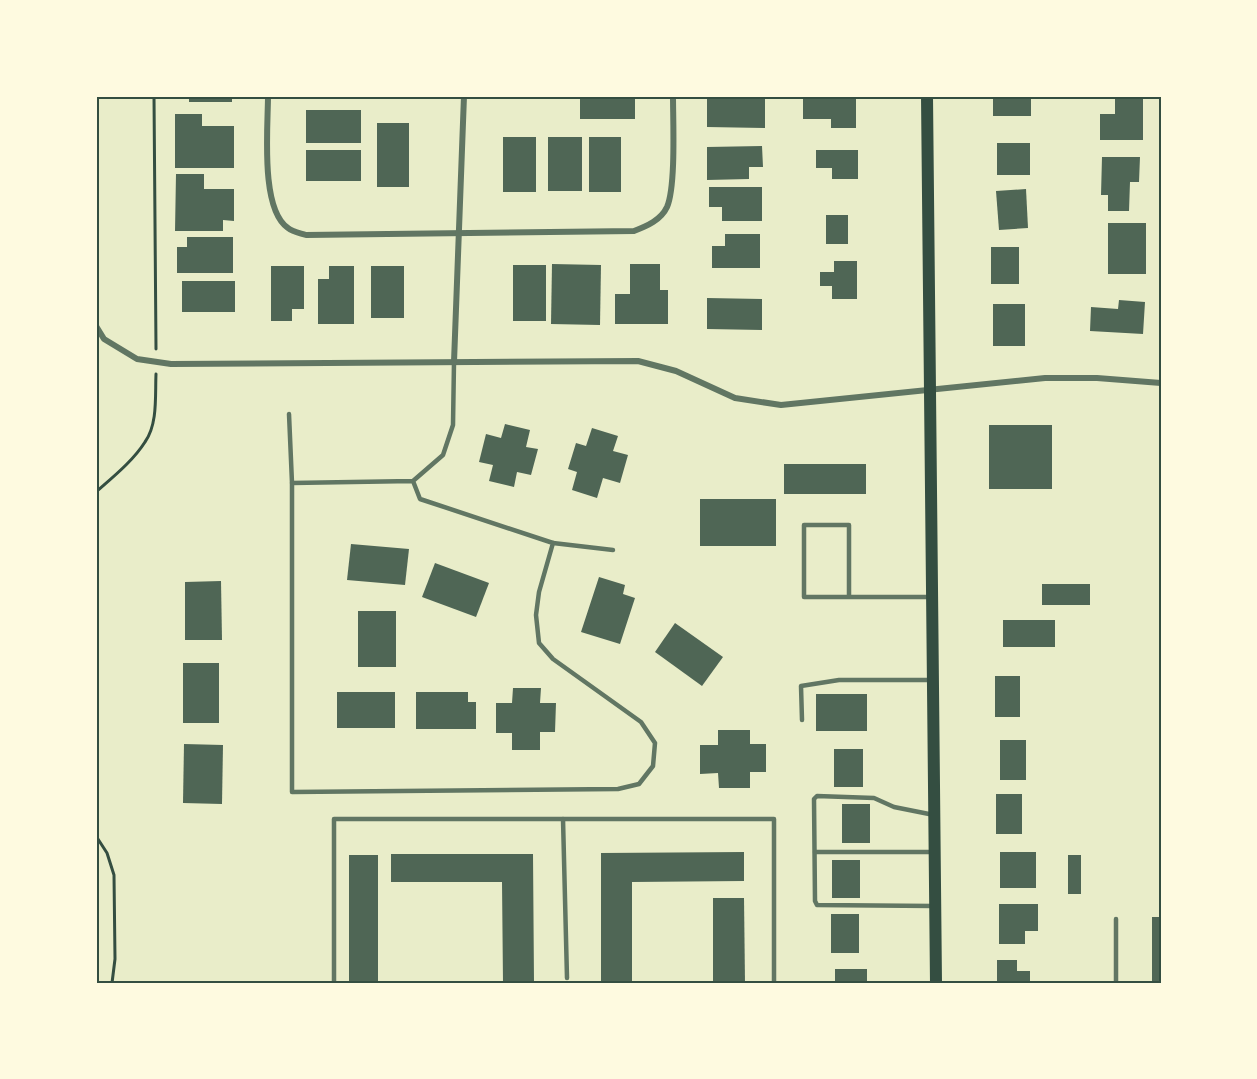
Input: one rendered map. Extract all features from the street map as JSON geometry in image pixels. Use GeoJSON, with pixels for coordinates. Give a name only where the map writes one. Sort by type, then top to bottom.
{"type":"FeatureCollection","features":[{"type":"Feature","properties":{"kind":"main road"},"geometry":{"type":"LineString","coordinates":[[927,96],[936,983]]}},
{"type":"Feature","properties":{"kind":"street"},"geometry":{"type":"LineString","coordinates":[[268,96],[268,186],[273,207],[287,228],[306,235],[634,231],[653,224],[667,207],[672,182],[673,96]]}},
{"type":"Feature","properties":{"kind":"street"},"geometry":{"type":"LineString","coordinates":[[454,362],[464,96]]}},
{"type":"Feature","properties":{"kind":"street"},"geometry":{"type":"LineString","coordinates":[[96,326],[104,339],[137,359],[171,364],[638,361],[676,371],[735,398],[781,405],[929,389],[1076,377],[1161,383]]}},
{"type":"Feature","properties":{"kind":"lane"},"geometry":{"type":"LineString","coordinates":[[292,483],[413,481],[443,455],[453,425],[454,362]]}},
{"type":"Feature","properties":{"kind":"lane"},"geometry":{"type":"LineString","coordinates":[[289,414],[292,483],[292,792],[618,789],[639,784],[653,766],[655,743],[641,722],[553,659],[539,643],[536,615],[539,592],[553,543]]}},
{"type":"Feature","properties":{"kind":"lane"},"geometry":{"type":"LineString","coordinates":[[413,481],[420,499],[553,543],[613,550]]}},
{"type":"Feature","properties":{"kind":"lane"},"geometry":{"type":"LineString","coordinates":[[849,597],[849,525],[804,525],[804,597],[849,597],[931,597]]}},
{"type":"Feature","properties":{"kind":"lane"},"geometry":{"type":"LineString","coordinates":[[802,720],[801,686],[839,680],[932,681]]}},
{"type":"Feature","properties":{"kind":"lane"},"geometry":{"type":"LineString","coordinates":[[934,815],[894,807],[874,798],[817,796],[814,799],[815,901],[817,905],[935,906]]}},
{"type":"Feature","properties":{"kind":"lane"},"geometry":{"type":"LineString","coordinates":[[334,983],[334,819],[774,819],[774,983]]}},
{"type":"Feature","properties":{"kind":"lane"},"geometry":{"type":"LineString","coordinates":[[563,819],[567,978]]}},
{"type":"Feature","properties":{"kind":"lane"},"geometry":{"type":"LineString","coordinates":[[815,852],[934,852]]}},
{"type":"Feature","properties":{"kind":"lane"},"geometry":{"type":"LineString","coordinates":[[1116,919],[1116,983]]}},
{"type":"Feature","properties":{"kind":"path"},"geometry":{"type":"LineString","coordinates":[[154,96],[156,345]]}},
{"type":"Feature","properties":{"kind":"path"},"geometry":{"type":"LineString","coordinates":[[96,492],[146,441],[154,416],[156,375]]}},
{"type":"Feature","properties":{"kind":"path"},"geometry":{"type":"LineString","coordinates":[[96,836],[107,853],[114,875],[112,983]]}},
{"type":"Feature","properties":{"kind":"building"},"geometry":{"type":"Polygon","coordinates":[[[189,96],[232,96],[232,102],[189,102],[189,96]]]}},
{"type":"Feature","properties":{"kind":"building"},"geometry":{"type":"Polygon","coordinates":[[[580,96],[635,96],[635,119],[580,119],[580,96]]]}},
{"type":"Feature","properties":{"kind":"building"},"geometry":{"type":"Polygon","coordinates":[[[707,96],[765,96],[765,128],[707,127],[707,96]]]}},
{"type":"Feature","properties":{"kind":"building"},"geometry":{"type":"Polygon","coordinates":[[[803,96],[856,96],[856,128],[831,128],[831,119],[803,119],[803,96]]]}},
{"type":"Feature","properties":{"kind":"building"},"geometry":{"type":"Polygon","coordinates":[[[993,96],[1031,96],[1031,116],[993,116],[993,96]]]}},
{"type":"Feature","properties":{"kind":"building"},"geometry":{"type":"Polygon","coordinates":[[[1115,99],[1143,99],[1143,140],[1100,140],[1100,114],[1115,114],[1115,99]]]}},
{"type":"Feature","properties":{"kind":"building"},"geometry":{"type":"Polygon","coordinates":[[[306,110],[361,110],[361,143],[306,143],[306,110]]]}},
{"type":"Feature","properties":{"kind":"building"},"geometry":{"type":"Polygon","coordinates":[[[175,114],[202,114],[202,126],[234,126],[234,168],[175,168],[175,114]]]}},
{"type":"Feature","properties":{"kind":"building"},"geometry":{"type":"Polygon","coordinates":[[[377,123],[409,123],[409,187],[377,187],[377,123]]]}},
{"type":"Feature","properties":{"kind":"building"},"geometry":{"type":"Polygon","coordinates":[[[503,137],[536,137],[536,192],[503,192],[503,137]]]}},
{"type":"Feature","properties":{"kind":"building"},"geometry":{"type":"Polygon","coordinates":[[[548,137],[582,137],[582,191],[548,191],[548,137]]]}},
{"type":"Feature","properties":{"kind":"building"},"geometry":{"type":"Polygon","coordinates":[[[589,137],[621,137],[621,192],[589,192],[589,137]]]}},
{"type":"Feature","properties":{"kind":"building"},"geometry":{"type":"Polygon","coordinates":[[[997,143],[1030,143],[1030,175],[997,175],[997,143]]]}},
{"type":"Feature","properties":{"kind":"building"},"geometry":{"type":"Polygon","coordinates":[[[762,146],[763,167],[749,167],[749,179],[707,180],[707,147],[762,146]]]}},
{"type":"Feature","properties":{"kind":"building"},"geometry":{"type":"Polygon","coordinates":[[[306,150],[361,150],[361,181],[306,181],[306,150]]]}},
{"type":"Feature","properties":{"kind":"building"},"geometry":{"type":"Polygon","coordinates":[[[816,150],[858,150],[858,179],[832,179],[832,168],[816,168],[816,150]]]}},
{"type":"Feature","properties":{"kind":"building"},"geometry":{"type":"Polygon","coordinates":[[[1102,157],[1140,157],[1139,182],[1130,182],[1129,211],[1108,211],[1108,195],[1101,195],[1102,157]]]}},
{"type":"Feature","properties":{"kind":"building"},"geometry":{"type":"Polygon","coordinates":[[[176,174],[204,174],[204,189],[234,189],[234,221],[223,220],[223,231],[175,231],[176,174]]]}},
{"type":"Feature","properties":{"kind":"building"},"geometry":{"type":"Polygon","coordinates":[[[709,187],[762,187],[762,221],[722,221],[722,207],[709,207],[709,187]]]}},
{"type":"Feature","properties":{"kind":"building"},"geometry":{"type":"Polygon","coordinates":[[[1026,189],[1028,228],[999,230],[996,191],[1026,189]]]}},
{"type":"Feature","properties":{"kind":"building"},"geometry":{"type":"Polygon","coordinates":[[[826,215],[848,215],[848,244],[826,244],[826,215]]]}},
{"type":"Feature","properties":{"kind":"building"},"geometry":{"type":"Polygon","coordinates":[[[1108,223],[1146,223],[1146,274],[1108,274],[1108,223]]]}},
{"type":"Feature","properties":{"kind":"building"},"geometry":{"type":"Polygon","coordinates":[[[725,234],[760,234],[760,268],[712,268],[712,246],[725,246],[725,234]]]}},
{"type":"Feature","properties":{"kind":"building"},"geometry":{"type":"Polygon","coordinates":[[[187,237],[233,237],[233,273],[177,273],[177,247],[187,247],[187,237]]]}},
{"type":"Feature","properties":{"kind":"building"},"geometry":{"type":"Polygon","coordinates":[[[991,247],[1019,247],[1019,284],[991,284],[991,247]]]}},
{"type":"Feature","properties":{"kind":"building"},"geometry":{"type":"Polygon","coordinates":[[[834,261],[857,261],[857,299],[832,299],[832,286],[820,286],[820,272],[834,272],[834,261]]]}},
{"type":"Feature","properties":{"kind":"building"},"geometry":{"type":"Polygon","coordinates":[[[552,264],[601,265],[600,325],[551,324],[552,264]]]}},
{"type":"Feature","properties":{"kind":"building"},"geometry":{"type":"Polygon","coordinates":[[[630,264],[660,264],[660,290],[668,290],[668,324],[615,324],[615,294],[630,294],[630,264]]]}},
{"type":"Feature","properties":{"kind":"building"},"geometry":{"type":"Polygon","coordinates":[[[513,265],[546,265],[546,321],[513,321],[513,265]]]}},
{"type":"Feature","properties":{"kind":"building"},"geometry":{"type":"Polygon","coordinates":[[[271,266],[304,266],[304,309],[292,309],[292,321],[271,321],[271,266]]]}},
{"type":"Feature","properties":{"kind":"building"},"geometry":{"type":"Polygon","coordinates":[[[329,266],[354,266],[354,324],[318,324],[318,279],[329,279],[329,266]]]}},
{"type":"Feature","properties":{"kind":"building"},"geometry":{"type":"Polygon","coordinates":[[[371,266],[404,266],[404,318],[371,318],[371,266]]]}},
{"type":"Feature","properties":{"kind":"building"},"geometry":{"type":"Polygon","coordinates":[[[182,281],[235,281],[235,312],[182,312],[182,281]]]}},
{"type":"Feature","properties":{"kind":"building"},"geometry":{"type":"Polygon","coordinates":[[[707,298],[762,299],[762,330],[707,329],[707,298]]]}},
{"type":"Feature","properties":{"kind":"building"},"geometry":{"type":"Polygon","coordinates":[[[1119,300],[1145,302],[1143,334],[1090,331],[1091,307],[1118,309],[1119,300]]]}},
{"type":"Feature","properties":{"kind":"building"},"geometry":{"type":"Polygon","coordinates":[[[993,304],[1025,304],[1025,346],[993,346],[993,304]]]}},
{"type":"Feature","properties":{"kind":"building"},"geometry":{"type":"Polygon","coordinates":[[[505,424],[530,430],[526,447],[538,449],[531,475],[517,472],[514,487],[489,481],[493,465],[479,462],[486,434],[501,438],[505,424]]]}},
{"type":"Feature","properties":{"kind":"building"},"geometry":{"type":"Polygon","coordinates":[[[989,425],[1052,425],[1052,489],[989,489],[989,425]]]}},
{"type":"Feature","properties":{"kind":"building"},"geometry":{"type":"Polygon","coordinates":[[[592,428],[618,436],[613,451],[628,455],[620,483],[603,478],[597,498],[572,490],[577,472],[568,469],[576,443],[586,446],[592,428]]]}},
{"type":"Feature","properties":{"kind":"building"},"geometry":{"type":"Polygon","coordinates":[[[784,464],[866,464],[866,494],[784,494],[784,464]]]}},
{"type":"Feature","properties":{"kind":"building"},"geometry":{"type":"Polygon","coordinates":[[[700,499],[776,499],[776,546],[700,546],[700,499]]]}},
{"type":"Feature","properties":{"kind":"building"},"geometry":{"type":"Polygon","coordinates":[[[351,544],[409,549],[405,585],[347,580],[351,544]]]}},
{"type":"Feature","properties":{"kind":"building"},"geometry":{"type":"Polygon","coordinates":[[[435,563],[489,583],[476,617],[422,597],[435,563]]]}},
{"type":"Feature","properties":{"kind":"building"},"geometry":{"type":"Polygon","coordinates":[[[599,577],[625,585],[623,594],[635,598],[620,644],[581,632],[599,577]]]}},
{"type":"Feature","properties":{"kind":"building"},"geometry":{"type":"Polygon","coordinates":[[[221,581],[222,640],[185,640],[185,582],[221,581]]]}},
{"type":"Feature","properties":{"kind":"building"},"geometry":{"type":"Polygon","coordinates":[[[1042,584],[1090,584],[1090,605],[1042,605],[1042,584]]]}},
{"type":"Feature","properties":{"kind":"building"},"geometry":{"type":"Polygon","coordinates":[[[358,611],[396,611],[396,667],[358,667],[358,611]]]}},
{"type":"Feature","properties":{"kind":"building"},"geometry":{"type":"Polygon","coordinates":[[[1003,620],[1055,620],[1055,647],[1003,647],[1003,620]]]}},
{"type":"Feature","properties":{"kind":"building"},"geometry":{"type":"Polygon","coordinates":[[[675,623],[723,657],[702,686],[655,652],[675,623]]]}},
{"type":"Feature","properties":{"kind":"building"},"geometry":{"type":"Polygon","coordinates":[[[183,663],[219,663],[219,723],[183,723],[183,663]]]}},
{"type":"Feature","properties":{"kind":"building"},"geometry":{"type":"Polygon","coordinates":[[[995,676],[1020,676],[1020,717],[995,717],[995,676]]]}},
{"type":"Feature","properties":{"kind":"building"},"geometry":{"type":"Polygon","coordinates":[[[513,688],[541,688],[540,703],[556,703],[555,732],[540,732],[540,750],[512,750],[512,733],[496,733],[496,703],[512,703],[513,688]]]}},
{"type":"Feature","properties":{"kind":"building"},"geometry":{"type":"Polygon","coordinates":[[[337,692],[395,692],[395,728],[337,728],[337,692]]]}},
{"type":"Feature","properties":{"kind":"building"},"geometry":{"type":"Polygon","coordinates":[[[416,692],[468,692],[468,702],[476,702],[476,729],[416,729],[416,692]]]}},
{"type":"Feature","properties":{"kind":"building"},"geometry":{"type":"Polygon","coordinates":[[[816,694],[867,694],[867,731],[816,731],[816,694]]]}},
{"type":"Feature","properties":{"kind":"building"},"geometry":{"type":"Polygon","coordinates":[[[718,730],[750,730],[750,744],[766,744],[766,772],[750,772],[750,788],[719,788],[718,773],[700,774],[700,745],[718,745],[718,730]]]}},
{"type":"Feature","properties":{"kind":"building"},"geometry":{"type":"Polygon","coordinates":[[[1000,740],[1026,740],[1026,780],[1000,780],[1000,740]]]}},
{"type":"Feature","properties":{"kind":"building"},"geometry":{"type":"Polygon","coordinates":[[[184,744],[223,745],[222,804],[183,803],[184,744]]]}},
{"type":"Feature","properties":{"kind":"building"},"geometry":{"type":"Polygon","coordinates":[[[834,749],[863,749],[863,787],[834,787],[834,749]]]}},
{"type":"Feature","properties":{"kind":"building"},"geometry":{"type":"Polygon","coordinates":[[[996,794],[1022,794],[1022,834],[996,834],[996,794]]]}},
{"type":"Feature","properties":{"kind":"building"},"geometry":{"type":"Polygon","coordinates":[[[842,804],[870,804],[870,843],[842,843],[842,804]]]}},
{"type":"Feature","properties":{"kind":"building"},"geometry":{"type":"Polygon","coordinates":[[[744,852],[744,881],[632,882],[632,983],[601,983],[601,853],[744,852]]]}},
{"type":"Feature","properties":{"kind":"building"},"geometry":{"type":"Polygon","coordinates":[[[1000,852],[1036,852],[1036,888],[1000,888],[1000,852]]]}},
{"type":"Feature","properties":{"kind":"building"},"geometry":{"type":"Polygon","coordinates":[[[391,854],[533,854],[534,983],[503,983],[502,882],[391,882],[391,854]]]}},
{"type":"Feature","properties":{"kind":"building"},"geometry":{"type":"Polygon","coordinates":[[[349,855],[378,855],[378,983],[349,983],[349,855]]]}},
{"type":"Feature","properties":{"kind":"building"},"geometry":{"type":"Polygon","coordinates":[[[1068,855],[1081,855],[1081,894],[1068,894],[1068,855]]]}},
{"type":"Feature","properties":{"kind":"building"},"geometry":{"type":"Polygon","coordinates":[[[832,860],[860,860],[860,898],[832,898],[832,860]]]}},
{"type":"Feature","properties":{"kind":"building"},"geometry":{"type":"Polygon","coordinates":[[[713,898],[744,898],[745,983],[713,983],[713,898]]]}},
{"type":"Feature","properties":{"kind":"building"},"geometry":{"type":"Polygon","coordinates":[[[999,904],[1038,904],[1038,931],[1025,931],[1025,944],[999,944],[999,904]]]}},
{"type":"Feature","properties":{"kind":"building"},"geometry":{"type":"Polygon","coordinates":[[[831,914],[859,914],[859,953],[831,953],[831,914]]]}},
{"type":"Feature","properties":{"kind":"building"},"geometry":{"type":"Polygon","coordinates":[[[1152,917],[1161,917],[1161,983],[1152,983],[1152,917]]]}},
{"type":"Feature","properties":{"kind":"building"},"geometry":{"type":"Polygon","coordinates":[[[997,960],[1017,960],[1017,971],[1030,971],[1030,983],[997,983],[997,960]]]}},
{"type":"Feature","properties":{"kind":"building"},"geometry":{"type":"Polygon","coordinates":[[[835,969],[867,969],[867,983],[835,983],[835,969]]]}}]}
